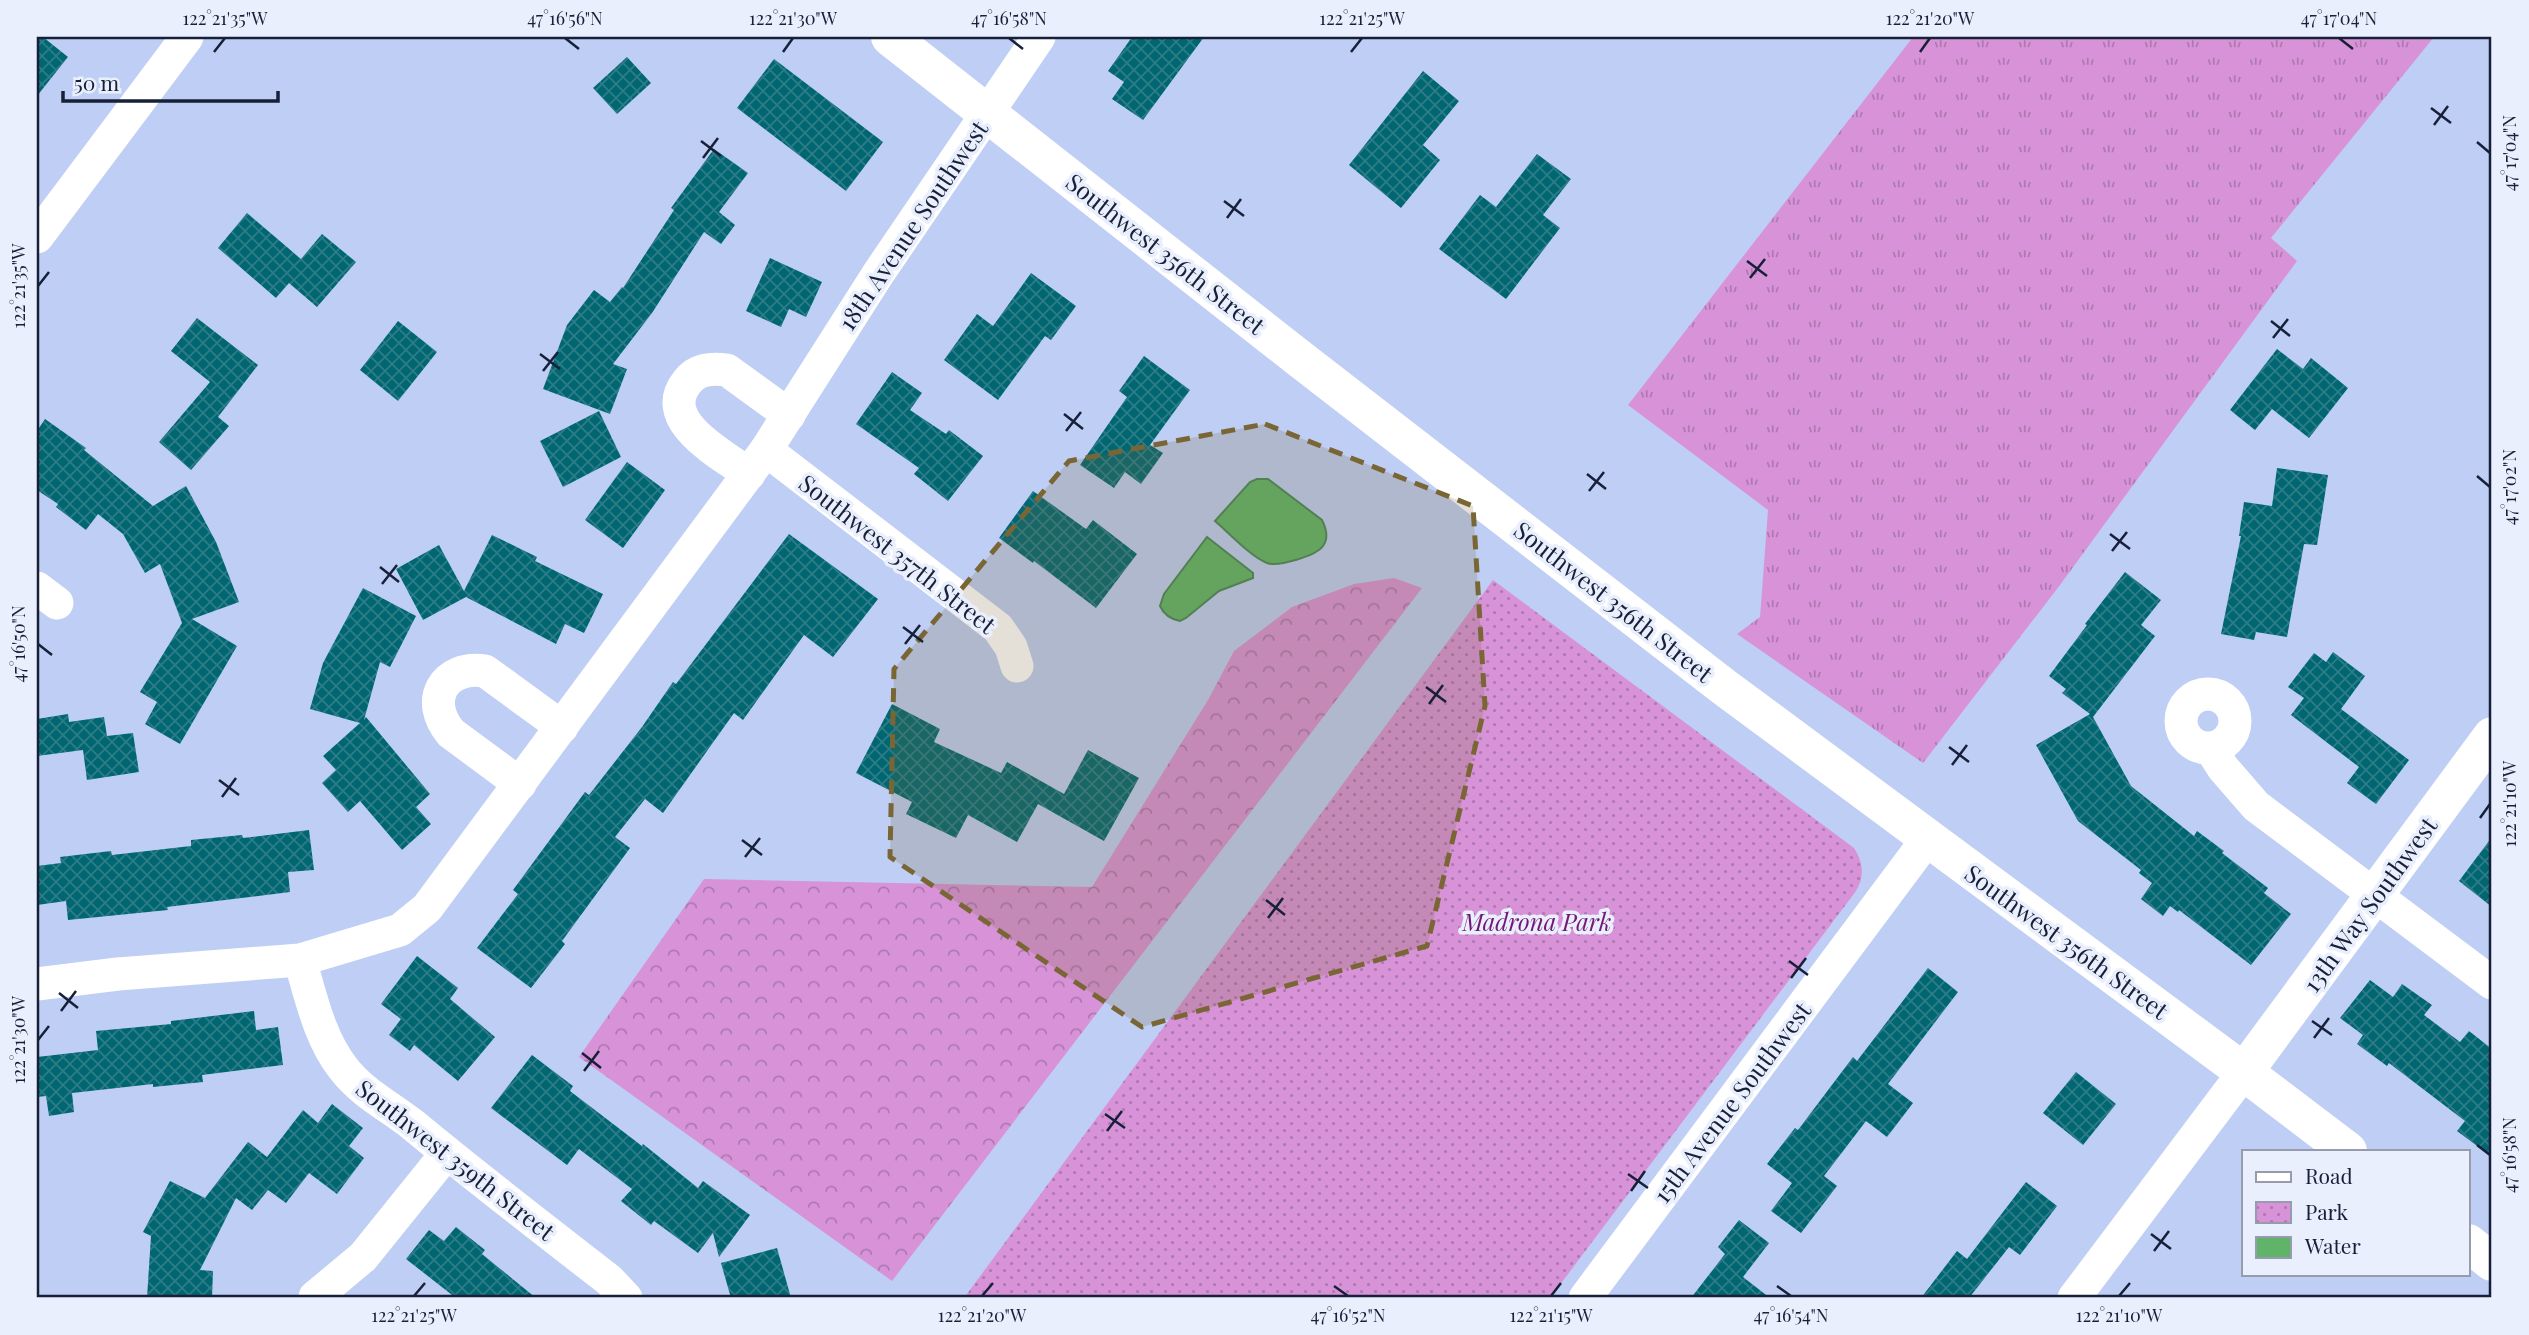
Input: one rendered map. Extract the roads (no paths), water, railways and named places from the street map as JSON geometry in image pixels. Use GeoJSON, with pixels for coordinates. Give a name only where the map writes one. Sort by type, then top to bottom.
{"type":"FeatureCollection","features":[{"type":"Feature","properties":{"kind":"main road","name":"Southwest 356th Street"},"geometry":{"type":"LineString","coordinates":[[890,37],[1714,679],[2347,1150]]}},
{"type":"Feature","properties":{"kind":"main road","name":"13th Way Southwest"},"geometry":{"type":"LineString","coordinates":[[2244,1072],[2492,736]]}},
{"type":"Feature","properties":{"kind":"main road"},"geometry":{"type":"LineString","coordinates":[[2470,1245],[2492,1262]]}},
{"type":"Feature","properties":{"kind":"street"},"geometry":{"type":"LineString","coordinates":[[37,237],[187,37]]}},
{"type":"Feature","properties":{"kind":"street","name":"18th Avenue Southwest"},"geometry":{"type":"LineString","coordinates":[[37,984],[118,974],[300,960],[400,930],[427,908],[757,462],[878,274],[1039,37]]}},
{"type":"Feature","properties":{"kind":"street"},"geometry":{"type":"LineString","coordinates":[[757,462],[692,432],[680,411],[679,398],[683,386],[702,370],[727,370],[789,415]]}},
{"type":"Feature","properties":{"kind":"street","name":"Southwest 357th Street"},"geometry":{"type":"LineString","coordinates":[[757,462],[998,628],[1012,647],[1017,666]]}},
{"type":"Feature","properties":{"kind":"street"},"geometry":{"type":"LineString","coordinates":[[520,784],[451,733],[438,712],[442,687],[460,671],[485,671],[562,727]]}},
{"type":"Feature","properties":{"kind":"street"},"geometry":{"type":"LineString","coordinates":[[2211,749],[2223,768],[2256,806],[2492,983]]}},
{"type":"Feature","properties":{"kind":"street","name":"15th Avenue Southwest"},"geometry":{"type":"LineString","coordinates":[[1585,1298],[1928,838]]}},
{"type":"Feature","properties":{"kind":"street","name":"Southwest 359th Street"},"geometry":{"type":"LineString","coordinates":[[300,960],[321,1031],[343,1068],[371,1096],[410,1123],[609,1280],[626,1298]]}},
{"type":"Feature","properties":{"kind":"street"},"geometry":{"type":"LineString","coordinates":[[2074,1298],[2244,1072]]}},
{"type":"Feature","properties":{"kind":"street"},"geometry":{"type":"LineString","coordinates":[[315,1297],[363,1257],[446,1154]]}},
{"type":"Feature","properties":{"kind":"water"},"geometry":{"type":"Polygon","coordinates":[[[1268,479],[1322,520],[1326,536],[1325,543],[1319,550],[1288,562],[1267,563],[1247,550],[1215,521],[1250,482],[1268,479]]]}},
{"type":"Feature","properties":{"kind":"water"},"geometry":{"type":"Polygon","coordinates":[[[1207,537],[1253,573],[1253,578],[1219,591],[1186,618],[1180,621],[1173,619],[1165,614],[1160,606],[1164,594],[1207,537]]]}},
{"type":"Feature","properties":{"kind":"park label","name":"Madrona Park"},"geometry":{"type":"Point","coordinates":[1537,921]}}]}
